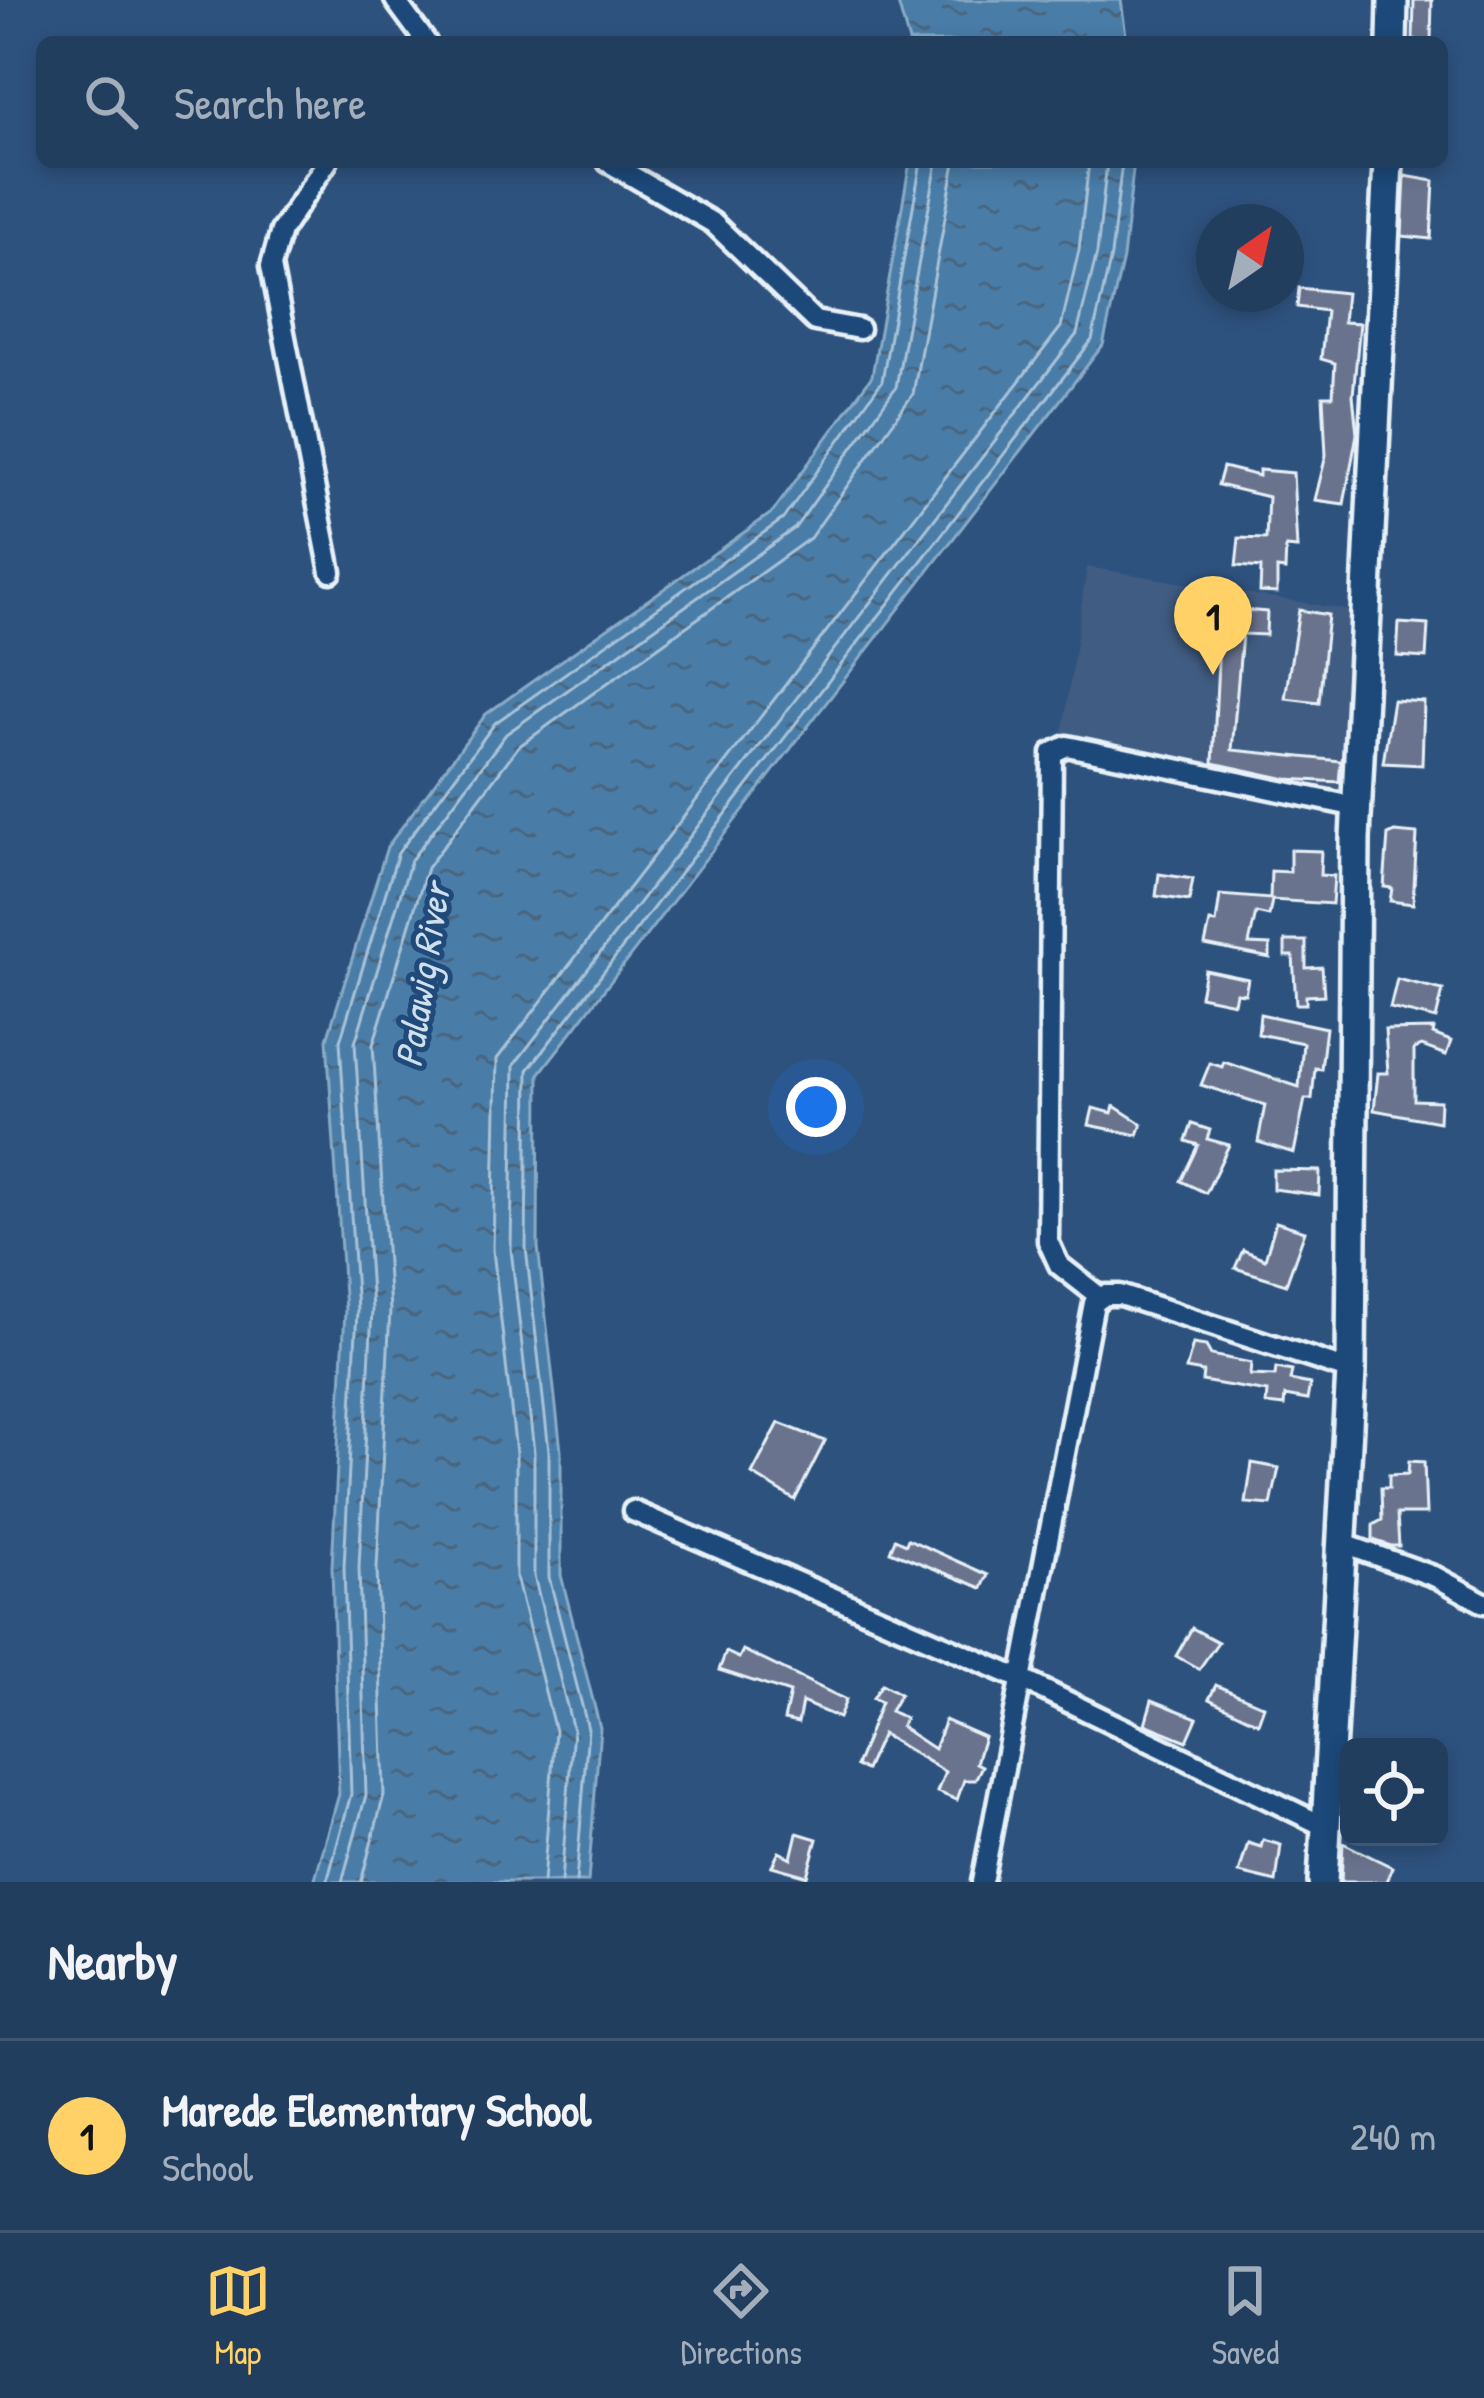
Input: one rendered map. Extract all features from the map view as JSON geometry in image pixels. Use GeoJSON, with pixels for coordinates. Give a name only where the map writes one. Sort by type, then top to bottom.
{"type":"FeatureCollection","features":[{"type":"Feature","properties":{"kind":"street"},"geometry":{"type":"LineString","coordinates":[[394,0],[416,36]]}},
{"type":"Feature","properties":{"kind":"street"},"geometry":{"type":"LineString","coordinates":[[1392,36],[1393,0]]}},
{"type":"Feature","properties":{"kind":"street"},"geometry":{"type":"LineString","coordinates":[[323,168],[281,231],[271,266],[331,572]]}},
{"type":"Feature","properties":{"kind":"street"},"geometry":{"type":"LineString","coordinates":[[618,168],[712,223],[815,321],[859,328]]}},
{"type":"Feature","properties":{"kind":"street"},"geometry":{"type":"LineString","coordinates":[[1323,1882],[1351,1370],[1357,807],[1388,168]]}},
{"type":"Feature","properties":{"kind":"street"},"geometry":{"type":"LineString","coordinates":[[1351,1370],[1120,1295],[1100,1297],[1059,1265],[1048,1241],[1052,753],[1067,746],[1357,807]]}},
{"type":"Feature","properties":{"kind":"street"},"geometry":{"type":"LineString","coordinates":[[982,1882],[1091,1311],[1100,1297]]}},
{"type":"Feature","properties":{"kind":"street"},"geometry":{"type":"LineString","coordinates":[[632,1511],[1022,1679],[1328,1828]]}},
{"type":"Feature","properties":{"kind":"street"},"geometry":{"type":"LineString","coordinates":[[1344,1544],[1436,1577],[1484,1604]]}},
{"type":"Feature","properties":{"kind":"shaded area"},"geometry":{"type":"Polygon","coordinates":[[[1087,567],[1360,612],[1347,799],[1244,781],[1062,737],[1087,567]]]}},
{"type":"Feature","properties":{"kind":"water"},"geometry":{"type":"Polygon","coordinates":[[[897,0],[1121,0],[1126,36],[907,36],[897,0]]]}},
{"type":"Feature","properties":{"kind":"water","name":"Palawig River"},"geometry":{"type":"Polygon","coordinates":[[[909,168],[1133,168],[1123,258],[1103,345],[539,1074],[538,1247],[561,1451],[561,1575],[600,1728],[588,1882],[314,1882],[339,1794],[332,1567],[345,1310],[327,1039],[387,847],[486,714],[773,512],[872,376],[909,168]]]}},
{"type":"Feature","properties":{"kind":"building"},"geometry":{"type":"Polygon","coordinates":[[[1414,0],[1432,0],[1431,36],[1413,36],[1414,0]]]}},
{"type":"Feature","properties":{"kind":"building"},"geometry":{"type":"Polygon","coordinates":[[[1405,176],[1434,181],[1431,239],[1402,236],[1405,176]]]}},
{"type":"Feature","properties":{"kind":"building"},"geometry":{"type":"Polygon","coordinates":[[[1304,289],[1346,293],[1343,322],[1360,323],[1353,395],[1357,434],[1344,504],[1315,500],[1326,455],[1323,396],[1333,396],[1335,363],[1321,359],[1326,311],[1304,308],[1304,289]]]}},
{"type":"Feature","properties":{"kind":"building"},"geometry":{"type":"Polygon","coordinates":[[[1223,467],[1259,476],[1259,470],[1293,473],[1297,548],[1286,547],[1285,570],[1277,569],[1277,593],[1260,592],[1261,568],[1236,566],[1239,538],[1266,539],[1268,497],[1218,485],[1223,467]]]}},
{"type":"Feature","properties":{"kind":"building"},"geometry":{"type":"Polygon","coordinates":[[[1231,609],[1267,612],[1266,635],[1242,634],[1232,750],[1341,761],[1339,782],[1287,779],[1213,763],[1219,642],[1228,643],[1231,609]]]}},
{"type":"Feature","properties":{"kind":"building"},"geometry":{"type":"Polygon","coordinates":[[[1299,610],[1328,615],[1319,702],[1285,698],[1299,610]]]}},
{"type":"Feature","properties":{"kind":"building"},"geometry":{"type":"Polygon","coordinates":[[[1399,623],[1428,625],[1426,658],[1397,656],[1399,623]]]}},
{"type":"Feature","properties":{"kind":"building"},"geometry":{"type":"Polygon","coordinates":[[[1393,700],[1424,702],[1422,765],[1383,763],[1393,700]]]}},
{"type":"Feature","properties":{"kind":"building"},"geometry":{"type":"Polygon","coordinates":[[[1417,834],[1413,904],[1390,901],[1392,888],[1384,887],[1388,835],[1417,834]]]}},
{"type":"Feature","properties":{"kind":"building"},"geometry":{"type":"Polygon","coordinates":[[[1290,850],[1321,851],[1320,875],[1334,876],[1332,904],[1272,900],[1269,916],[1256,913],[1249,944],[1270,945],[1270,958],[1205,945],[1210,922],[1216,923],[1220,895],[1270,899],[1271,871],[1290,872],[1290,850]]]}},
{"type":"Feature","properties":{"kind":"building"},"geometry":{"type":"Polygon","coordinates":[[[1159,874],[1193,879],[1189,901],[1156,896],[1159,874]]]}},
{"type":"Feature","properties":{"kind":"building"},"geometry":{"type":"Polygon","coordinates":[[[1285,941],[1306,941],[1306,968],[1322,967],[1324,995],[1306,996],[1306,1004],[1296,1004],[1293,956],[1285,956],[1285,941]]]}},
{"type":"Feature","properties":{"kind":"building"},"geometry":{"type":"Polygon","coordinates":[[[1205,970],[1248,979],[1245,994],[1236,993],[1234,1003],[1200,996],[1205,970]]]}},
{"type":"Feature","properties":{"kind":"building"},"geometry":{"type":"Polygon","coordinates":[[[1397,979],[1443,990],[1436,1019],[1390,1008],[1397,979]]]}},
{"type":"Feature","properties":{"kind":"building"},"geometry":{"type":"Polygon","coordinates":[[[1260,1014],[1326,1028],[1321,1069],[1315,1068],[1312,1099],[1305,1099],[1294,1153],[1258,1142],[1265,1105],[1201,1085],[1210,1063],[1222,1067],[1224,1062],[1299,1087],[1303,1043],[1258,1034],[1260,1014]]]}},
{"type":"Feature","properties":{"kind":"building"},"geometry":{"type":"Polygon","coordinates":[[[1434,1029],[1433,1034],[1451,1041],[1446,1055],[1422,1046],[1414,1049],[1414,1100],[1440,1101],[1439,1122],[1374,1110],[1378,1073],[1388,1073],[1385,1030],[1434,1029]]]}},
{"type":"Feature","properties":{"kind":"building"},"geometry":{"type":"Polygon","coordinates":[[[1114,1106],[1142,1124],[1138,1135],[1089,1125],[1093,1108],[1112,1113],[1114,1106]]]}},
{"type":"Feature","properties":{"kind":"building"},"geometry":{"type":"Polygon","coordinates":[[[1192,1124],[1210,1130],[1207,1139],[1229,1145],[1206,1193],[1181,1181],[1198,1145],[1186,1141],[1192,1124]]]}},
{"type":"Feature","properties":{"kind":"building"},"geometry":{"type":"Polygon","coordinates":[[[1273,1170],[1320,1171],[1319,1195],[1273,1189],[1273,1170]]]}},
{"type":"Feature","properties":{"kind":"building"},"geometry":{"type":"Polygon","coordinates":[[[1276,1222],[1305,1231],[1286,1284],[1235,1268],[1243,1250],[1265,1259],[1276,1222]]]}},
{"type":"Feature","properties":{"kind":"building"},"geometry":{"type":"Polygon","coordinates":[[[1193,1344],[1206,1346],[1211,1355],[1251,1363],[1250,1375],[1275,1376],[1276,1368],[1292,1371],[1290,1380],[1310,1384],[1307,1400],[1285,1396],[1284,1406],[1266,1404],[1267,1392],[1202,1381],[1203,1372],[1186,1369],[1193,1344]]]}},
{"type":"Feature","properties":{"kind":"building"},"geometry":{"type":"Polygon","coordinates":[[[779,1423],[825,1441],[795,1500],[752,1474],[779,1423]]]}},
{"type":"Feature","properties":{"kind":"building"},"geometry":{"type":"Polygon","coordinates":[[[1409,1461],[1424,1462],[1426,1514],[1397,1514],[1399,1546],[1391,1546],[1373,1540],[1373,1525],[1382,1520],[1381,1488],[1389,1488],[1389,1475],[1408,1474],[1409,1461]]]}},
{"type":"Feature","properties":{"kind":"building"},"geometry":{"type":"Polygon","coordinates":[[[1252,1463],[1279,1468],[1271,1505],[1246,1503],[1252,1463]]]}},
{"type":"Feature","properties":{"kind":"building"},"geometry":{"type":"Polygon","coordinates":[[[895,1539],[906,1544],[908,1539],[988,1575],[982,1588],[890,1551],[895,1539]]]}},
{"type":"Feature","properties":{"kind":"building"},"geometry":{"type":"Polygon","coordinates":[[[1192,1628],[1218,1642],[1199,1669],[1176,1656],[1192,1628]]]}},
{"type":"Feature","properties":{"kind":"building"},"geometry":{"type":"Polygon","coordinates":[[[743,1650],[846,1700],[839,1718],[802,1702],[798,1723],[784,1720],[790,1693],[719,1670],[726,1652],[739,1658],[743,1650]]]}},
{"type":"Feature","properties":{"kind":"building"},"geometry":{"type":"Polygon","coordinates":[[[882,1684],[900,1694],[890,1711],[905,1718],[901,1727],[934,1749],[945,1720],[984,1737],[976,1763],[982,1766],[975,1780],[964,1780],[957,1800],[937,1792],[945,1772],[882,1734],[866,1770],[856,1766],[881,1702],[873,1698],[882,1684]]]}},
{"type":"Feature","properties":{"kind":"building"},"geometry":{"type":"Polygon","coordinates":[[[1216,1685],[1264,1706],[1258,1723],[1209,1699],[1216,1685]]]}},
{"type":"Feature","properties":{"kind":"building"},"geometry":{"type":"Polygon","coordinates":[[[1152,1700],[1197,1718],[1187,1741],[1145,1724],[1152,1700]]]}},
{"type":"Feature","properties":{"kind":"building"},"geometry":{"type":"Polygon","coordinates":[[[797,1833],[817,1839],[807,1876],[772,1866],[779,1852],[791,1858],[797,1833]]]}},
{"type":"Feature","properties":{"kind":"building"},"geometry":{"type":"Polygon","coordinates":[[[1263,1840],[1281,1845],[1276,1882],[1239,1873],[1248,1843],[1261,1847],[1263,1840]]]}},
{"type":"Feature","properties":{"kind":"building"},"geometry":{"type":"Polygon","coordinates":[[[1343,1846],[1392,1867],[1387,1882],[1341,1882],[1343,1846]]]}},
{"type":"Feature","properties":{"kind":"place","name":"Marede Elementary School"},"geometry":{"type":"Point","coordinates":[1213,675]}}]}
